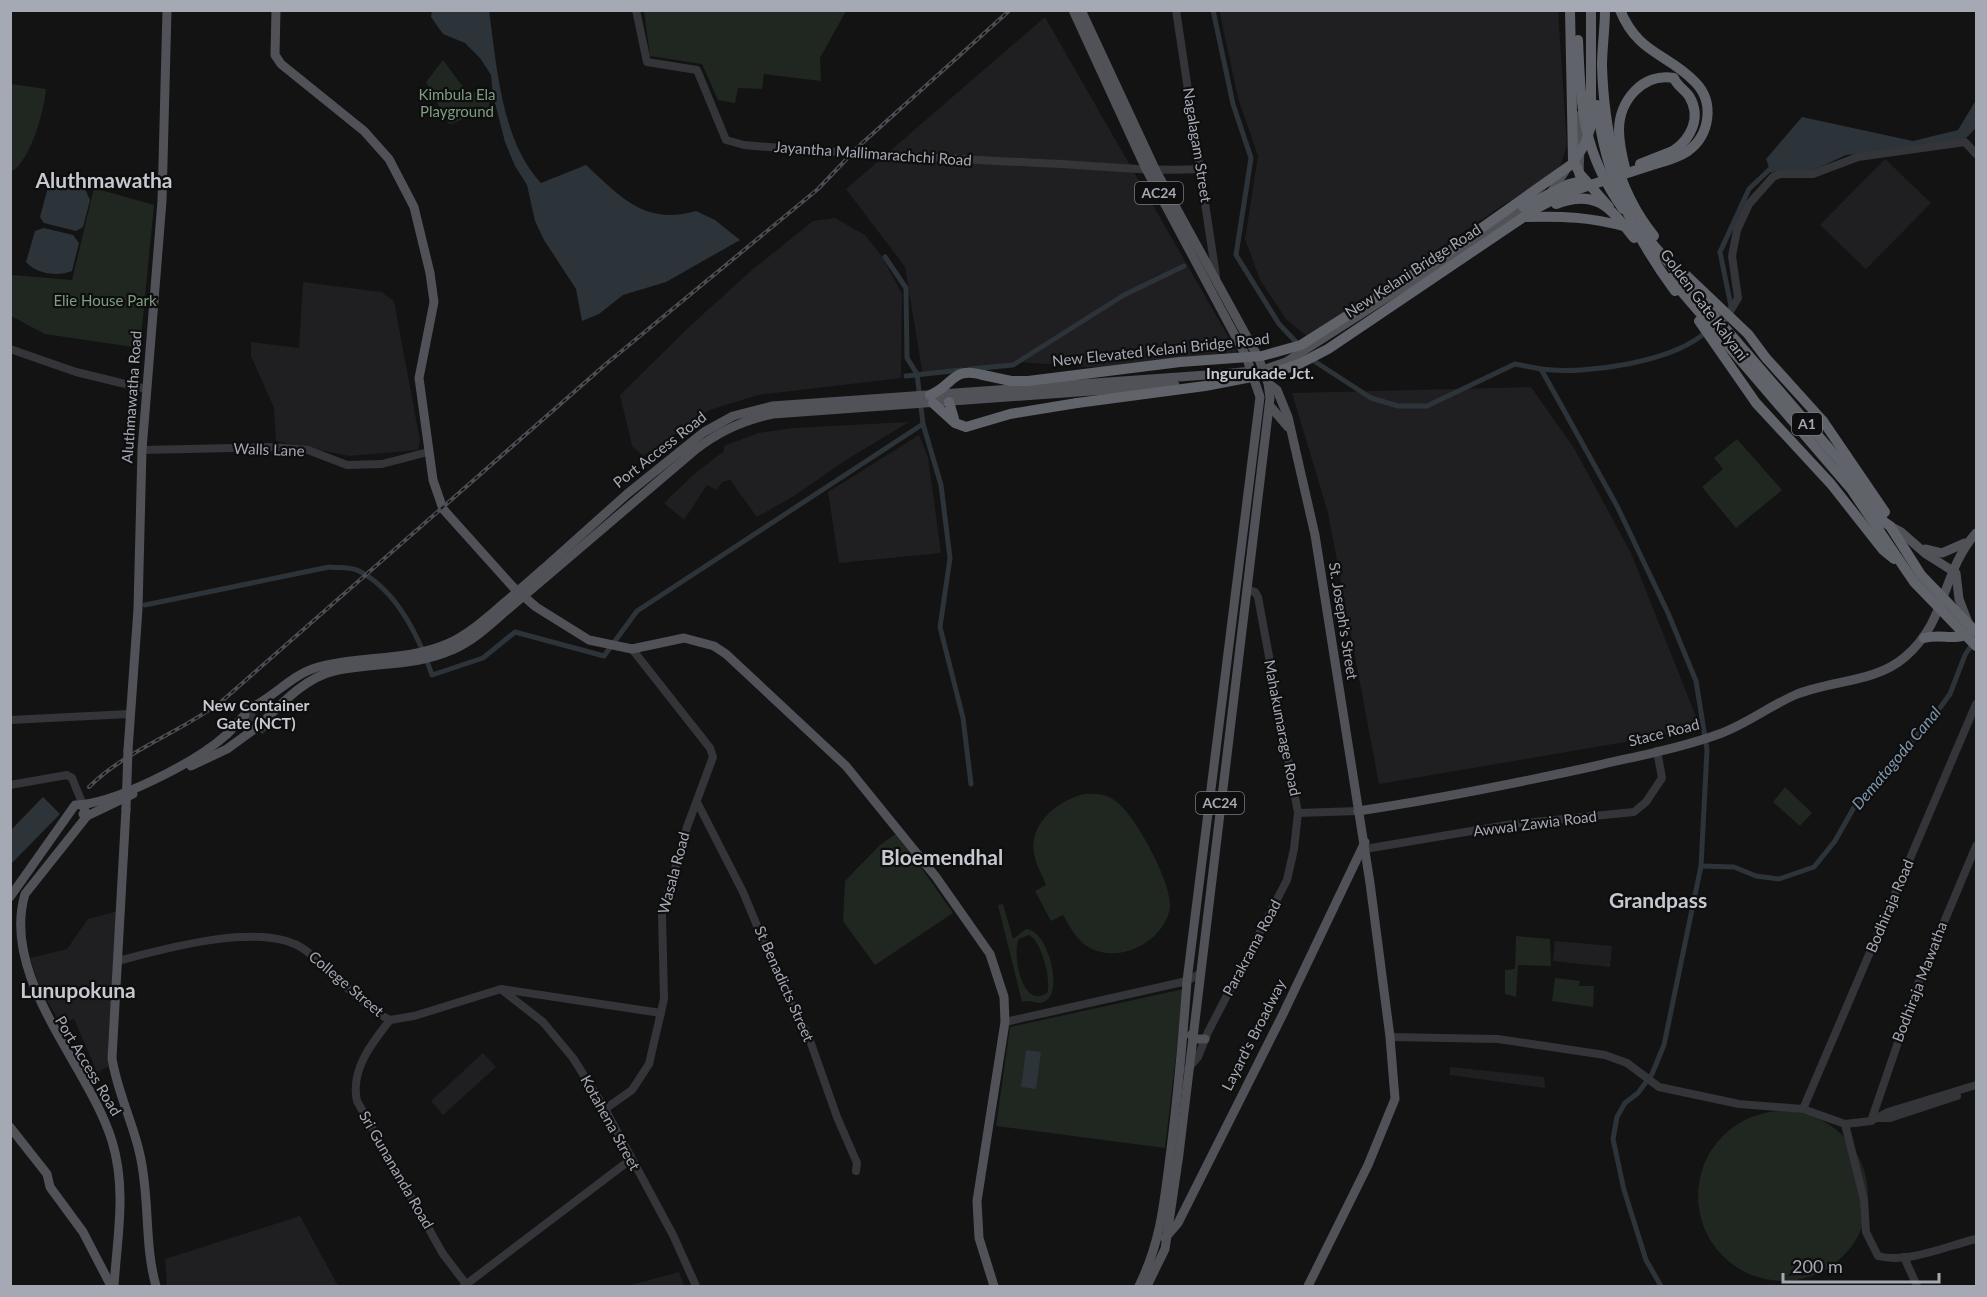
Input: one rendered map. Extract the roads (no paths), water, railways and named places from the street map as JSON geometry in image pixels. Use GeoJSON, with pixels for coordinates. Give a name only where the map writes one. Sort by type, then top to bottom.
{"type":"FeatureCollection","features":[{"type":"Feature","properties":{"kind":"highway","name":"New Kelani Bridge Road"},"geometry":{"type":"LineString","coordinates":[[1570,10],[1572,147],[1580,174]]}},
{"type":"Feature","properties":{"kind":"highway","name":"A1"},"geometry":{"type":"LineString","coordinates":[[1577,10],[1581,102],[1585,127],[1609,189],[1626,214],[1708,315],[1719,335],[1851,489],[1901,565],[1970,632],[1977,646]]}},
{"type":"Feature","properties":{"kind":"highway"},"geometry":{"type":"LineString","coordinates":[[1449,250],[1559,175],[1572,164],[1585,144],[1591,126],[1592,106],[1591,10]]}},
{"type":"Feature","properties":{"kind":"highway","name":"Golden Gate Kalyani"},"geometry":{"type":"LineString","coordinates":[[1596,10],[1596,89],[1608,162],[1635,232],[1675,291],[1713,339],[1756,403],[1849,505],[1883,550],[1901,565]]}},
{"type":"Feature","properties":{"kind":"highway","name":"Golden Gate Kalyani"},"geometry":{"type":"LineString","coordinates":[[1605,10],[1602,64],[1609,131],[1632,206],[1687,276],[1748,334],[1766,358],[1823,421],[1879,503],[1890,526]]}},
{"type":"Feature","properties":{"kind":"highway"},"geometry":{"type":"LineString","coordinates":[[931,399],[961,425],[970,427],[1010,414],[1194,387],[1284,370],[1324,352],[1459,259],[1553,198],[1675,158],[1692,148],[1700,139],[1707,123],[1708,112],[1701,90],[1686,73],[1641,43],[1631,32],[1620,10]]}},
{"type":"Feature","properties":{"kind":"highway"},"geometry":{"type":"LineString","coordinates":[[1449,250],[1537,199],[1569,184],[1589,180],[1623,169],[1632,167],[1657,159],[1678,147],[1692,129],[1694,112],[1690,98],[1674,78],[1658,77],[1639,87],[1627,101],[1619,128],[1622,155],[1624,163],[1626,171],[1631,188],[1642,220]]}},
{"type":"Feature","properties":{"kind":"highway","name":"A1"},"geometry":{"type":"LineString","coordinates":[[1580,174],[1708,315],[1720,323],[1840,461],[1884,522],[1890,526],[1941,605]]}},
{"type":"Feature","properties":{"kind":"highway"},"geometry":{"type":"LineString","coordinates":[[1459,259],[1554,205],[1572,199],[1591,199],[1609,208],[1675,291]]}},
{"type":"Feature","properties":{"kind":"highway"},"geometry":{"type":"LineString","coordinates":[[1527,217],[1569,215],[1593,218],[1627,227]]}},
{"type":"Feature","properties":{"kind":"highway","name":"New Elevated Kelani Bridge Road"},"geometry":{"type":"LineString","coordinates":[[931,399],[948,393],[952,378],[964,372],[1011,381],[1028,381],[1282,352],[1323,333],[1449,250]]}},
{"type":"Feature","properties":{"kind":"highway"},"geometry":{"type":"LineString","coordinates":[[948,393],[950,412],[961,425]]}},
{"type":"Feature","properties":{"kind":"highway"},"geometry":{"type":"LineString","coordinates":[[1924,639],[1942,634],[1957,637],[1970,632]]}},
{"type":"Feature","properties":{"kind":"main road","name":"Aluthmawatha Road"},"geometry":{"type":"LineString","coordinates":[[156,1287],[150,1256],[147,1206],[140,1155],[113,1064],[113,1016],[118,961],[129,714],[138,609],[142,450],[162,201],[167,10]]}},
{"type":"Feature","properties":{"kind":"main road"},"geometry":{"type":"LineString","coordinates":[[276,10],[275,55],[289,70],[364,131],[389,159],[414,207],[430,273],[434,303],[419,367],[432,480],[443,509],[513,587],[536,607],[564,626],[601,644],[628,649],[684,638],[714,646],[739,665],[846,766],[936,877],[980,938],[997,971],[1004,998],[1005,1022],[976,1201],[979,1238],[994,1287]]}},
{"type":"Feature","properties":{"kind":"main road","name":"AC24"},"geometry":{"type":"LineString","coordinates":[[1073,10],[1266,376],[1270,406],[1187,981],[1185,1069]]}},
{"type":"Feature","properties":{"kind":"main road","name":"AC24"},"geometry":{"type":"LineString","coordinates":[[1082,10],[1146,170],[1254,375],[1260,409],[1199,974],[1162,1238]]}},
{"type":"Feature","properties":{"kind":"main road"},"geometry":{"type":"LineString","coordinates":[[1581,102],[1580,174],[1595,178],[1609,189]]}},
{"type":"Feature","properties":{"kind":"main road","name":"New Kelani Bridge Road"},"geometry":{"type":"LineString","coordinates":[[1552,191],[1568,167],[1572,147]]}},
{"type":"Feature","properties":{"kind":"main road","name":"New Kelani Bridge Road"},"geometry":{"type":"LineString","coordinates":[[1314,349],[1580,174]]}},
{"type":"Feature","properties":{"kind":"main road","name":"New Kelani Bridge Road"},"geometry":{"type":"LineString","coordinates":[[1254,375],[1266,376],[1279,366],[1300,358],[1527,217],[1566,189],[1580,174]]}},
{"type":"Feature","properties":{"kind":"main road"},"geometry":{"type":"LineString","coordinates":[[1210,375],[1233,357],[1239,343]]}},
{"type":"Feature","properties":{"kind":"main road","name":"Port Access Road"},"geometry":{"type":"LineString","coordinates":[[280,697],[262,711],[280,697],[297,677],[312,669],[351,660],[406,658],[438,651],[472,630],[505,607],[544,574],[689,443],[732,416],[772,406],[900,401],[931,399],[948,393],[1210,375],[1254,375]]}},
{"type":"Feature","properties":{"kind":"main road","name":"Port Access Road"},"geometry":{"type":"LineString","coordinates":[[948,393],[1254,375]]}},
{"type":"Feature","properties":{"kind":"main road","name":"St. Joseph's Street"},"geometry":{"type":"LineString","coordinates":[[1266,376],[1281,398],[1293,437],[1315,535],[1365,846],[1390,1037],[1395,1099],[1368,1165],[1308,1287]]}},
{"type":"Feature","properties":{"kind":"main road","name":"St. Joseph's Street"},"geometry":{"type":"LineString","coordinates":[[1270,406],[1281,417],[1293,437]]}},
{"type":"Feature","properties":{"kind":"main road"},"geometry":{"type":"LineString","coordinates":[[1890,526],[1919,548],[1953,569],[1959,577],[1959,599],[1970,632]]}},
{"type":"Feature","properties":{"kind":"main road"},"geometry":{"type":"LineString","coordinates":[[1919,548],[1942,553],[1969,541],[1977,533]]}},
{"type":"Feature","properties":{"kind":"main road","name":"Stace Road"},"geometry":{"type":"LineString","coordinates":[[1359,811],[1527,781],[1695,742],[1720,734],[1794,696],[1888,668],[1924,639],[1941,605],[1953,569],[1969,541]]}},
{"type":"Feature","properties":{"kind":"main road","name":"Port Access Road"},"geometry":{"type":"LineString","coordinates":[[10,897],[79,807],[226,749],[250,721],[196,758],[160,776],[100,801],[79,807],[13,917],[16,949],[30,996],[71,1067],[94,1100],[113,1142],[121,1198],[113,1287]]}},
{"type":"Feature","properties":{"kind":"main road","name":"Layard's Broadway"},"geometry":{"type":"LineString","coordinates":[[1162,1238],[1178,1223],[1365,846]]}},
{"type":"Feature","properties":{"kind":"main road"},"geometry":{"type":"LineString","coordinates":[[1191,1035],[1205,1040]]}},
{"type":"Feature","properties":{"kind":"main road","name":"Port Access Road"},"geometry":{"type":"LineString","coordinates":[[10,1127],[47,1174],[50,1187],[83,1232],[113,1287]]}},
{"type":"Feature","properties":{"kind":"main road"},"geometry":{"type":"LineString","coordinates":[[1139,1287],[1162,1238]]}},
{"type":"Feature","properties":{"kind":"main road"},"geometry":{"type":"LineString","coordinates":[[1147,1287],[1165,1248],[1162,1238]]}},
{"type":"Feature","properties":{"kind":"street","name":"Jayantha Mallimarachchi Road"},"geometry":{"type":"LineString","coordinates":[[636,10],[647,62],[697,70],[726,140],[744,145],[869,155],[1156,171],[1200,169]]}},
{"type":"Feature","properties":{"kind":"street","name":"Nagalagam Street"},"geometry":{"type":"LineString","coordinates":[[1176,10],[1216,280]]}},
{"type":"Feature","properties":{"kind":"street"},"geometry":{"type":"LineString","coordinates":[[1720,323],[1732,311],[1738,298],[1732,256],[1737,230],[1749,204],[1773,177],[1780,174],[1813,174],[1852,158],[1965,142],[1977,154]]}},
{"type":"Feature","properties":{"kind":"street"},"geometry":{"type":"LineString","coordinates":[[10,349],[76,372],[146,389]]}},
{"type":"Feature","properties":{"kind":"street","name":"Walls Lane"},"geometry":{"type":"LineString","coordinates":[[142,450],[274,447],[308,450],[347,465],[382,464],[428,452]]}},
{"type":"Feature","properties":{"kind":"street","name":"Mahakumarage Road"},"geometry":{"type":"LineString","coordinates":[[1242,590],[1255,592],[1258,597],[1298,813],[1359,811]]}},
{"type":"Feature","properties":{"kind":"street","name":"Wasala Road"},"geometry":{"type":"LineString","coordinates":[[605,1109],[632,1090],[649,1064],[664,999],[662,914],[687,826],[712,764],[710,748],[628,649]]}},
{"type":"Feature","properties":{"kind":"street","name":"Bodhiraja Road"},"geometry":{"type":"LineString","coordinates":[[1803,1109],[1977,704]]}},
{"type":"Feature","properties":{"kind":"street"},"geometry":{"type":"LineString","coordinates":[[10,720],[129,714]]}},
{"type":"Feature","properties":{"kind":"street","name":"Awwal Zawia Road"},"geometry":{"type":"LineString","coordinates":[[1365,846],[1514,824],[1634,812],[1640,809],[1662,778],[1657,752]]}},
{"type":"Feature","properties":{"kind":"street"},"geometry":{"type":"LineString","coordinates":[[10,784],[67,775],[76,785],[79,807]]}},
{"type":"Feature","properties":{"kind":"street","name":"St Benadicts Street"},"geometry":{"type":"LineString","coordinates":[[697,802],[743,892],[778,976],[808,1035],[834,1109],[857,1164],[856,1172]]}},
{"type":"Feature","properties":{"kind":"street","name":"Parakrama Road"},"geometry":{"type":"LineString","coordinates":[[1185,1069],[1198,1057],[1287,880],[1294,849],[1298,813]]}},
{"type":"Feature","properties":{"kind":"street","name":"Bodhiraja Mawatha"},"geometry":{"type":"LineString","coordinates":[[1874,1119],[1918,984],[1977,846]]}},
{"type":"Feature","properties":{"kind":"street","name":"College Street"},"geometry":{"type":"LineString","coordinates":[[118,961],[193,941],[281,940],[303,948],[390,1020],[414,1016],[501,989]]}},
{"type":"Feature","properties":{"kind":"street"},"geometry":{"type":"LineString","coordinates":[[1005,1022],[1187,981],[1199,974]]}},
{"type":"Feature","properties":{"kind":"street"},"geometry":{"type":"LineString","coordinates":[[501,989],[661,1014]]}},
{"type":"Feature","properties":{"kind":"street","name":"Kotahena Street"},"geometry":{"type":"LineString","coordinates":[[501,989],[543,1022],[573,1058],[605,1109],[694,1277],[704,1287]]}},
{"type":"Feature","properties":{"kind":"street","name":"Sri Gunananda Road"},"geometry":{"type":"LineString","coordinates":[[390,1020],[363,1060],[356,1083],[357,1101],[443,1254],[465,1285]]}},
{"type":"Feature","properties":{"kind":"street"},"geometry":{"type":"LineString","coordinates":[[1390,1037],[1498,1039],[1605,1055],[1627,1063],[1654,1084],[1696,1097],[1739,1104],[1803,1109],[1845,1124],[1874,1119],[1888,1112],[1971,1090],[1977,1085]]}},
{"type":"Feature","properties":{"kind":"street"},"geometry":{"type":"LineString","coordinates":[[1845,1124],[1864,1200],[1866,1232],[1878,1256],[1904,1257],[1977,1239]]}},
{"type":"Feature","properties":{"kind":"street"},"geometry":{"type":"LineString","coordinates":[[465,1285],[630,1160]]}},
{"type":"Feature","properties":{"kind":"street"},"geometry":{"type":"LineString","coordinates":[[1904,1257],[1917,1287]]}},
{"type":"Feature","properties":{"kind":"street","name":"Kotahena Street"},"geometry":{"type":"LineString","coordinates":[[694,1277],[696,1287]]}},
{"type":"Feature","properties":{"kind":"waterway"},"geometry":{"type":"LineString","coordinates":[[1213,10],[1233,104],[1251,158],[1236,255],[1279,324],[1299,345]]}},
{"type":"Feature","properties":{"kind":"waterway"},"geometry":{"type":"LineString","coordinates":[[1731,306],[1720,252],[1749,189],[1770,169]]}},
{"type":"Feature","properties":{"kind":"waterway"},"geometry":{"type":"LineString","coordinates":[[885,257],[906,288],[907,358],[917,374],[923,424]]}},
{"type":"Feature","properties":{"kind":"waterway"},"geometry":{"type":"LineString","coordinates":[[970,369],[1013,365],[1124,295],[1184,266]]}},
{"type":"Feature","properties":{"kind":"waterway"},"geometry":{"type":"LineString","coordinates":[[1541,369],[1581,370],[1629,364],[1675,350],[1708,330]]}},
{"type":"Feature","properties":{"kind":"waterway"},"geometry":{"type":"LineString","coordinates":[[1311,359],[1371,398],[1398,406],[1427,406],[1515,364],[1541,369],[1617,506],[1668,613],[1696,681],[1707,750],[1701,866],[1664,1045],[1652,1074],[1638,1093],[1625,1103],[1617,1117],[1613,1139],[1624,1190],[1646,1260],[1661,1286]]}},
{"type":"Feature","properties":{"kind":"waterway"},"geometry":{"type":"LineString","coordinates":[[906,376],[961,370]]}},
{"type":"Feature","properties":{"kind":"waterway"},"geometry":{"type":"LineString","coordinates":[[145,605],[329,567],[347,568],[357,570],[371,578],[394,602],[413,630],[432,675],[483,658],[515,632],[604,656],[637,611],[923,424],[941,485],[950,558],[940,627],[963,718],[971,784]]}},
{"type":"Feature","properties":{"kind":"waterway","name":"Dematagoda Canal"},"geometry":{"type":"LineString","coordinates":[[1701,866],[1734,867],[1756,876],[1779,879],[1814,867],[1835,841],[1857,802],[1931,720],[1950,694],[1965,655],[1976,638]]}},
{"type":"Feature","properties":{"kind":"tunnel"},"geometry":{"type":"LineString","coordinates":[[241,711],[252,701]]}},
{"type":"Feature","properties":{"kind":"tunnel"},"geometry":{"type":"LineString","coordinates":[[248,719],[260,709]]}},
{"type":"Feature","properties":{"kind":"tunnel"},"geometry":{"type":"LineString","coordinates":[[259,731],[270,721]]}},
{"type":"Feature","properties":{"kind":"railway"},"geometry":{"type":"LineString","coordinates":[[89,787],[119,762],[189,723],[222,701],[606,364],[818,189],[859,146],[1010,10]]}},
{"type":"Feature","properties":{"kind":"district","name":"Aluthmawatha"},"geometry":{"type":"Point","coordinates":[104,181]}},
{"type":"Feature","properties":{"kind":"district","name":"Ingurukade Jct."},"geometry":{"type":"Point","coordinates":[1260,373]}},
{"type":"Feature","properties":{"kind":"district","name":"New Container Gate (NCT)"},"geometry":{"type":"Point","coordinates":[256,714]}},
{"type":"Feature","properties":{"kind":"district","name":"Bloemendhal"},"geometry":{"type":"Point","coordinates":[942,858]}},
{"type":"Feature","properties":{"kind":"district","name":"Grandpass"},"geometry":{"type":"Point","coordinates":[1658,901]}},
{"type":"Feature","properties":{"kind":"district","name":"Lunupokuna"},"geometry":{"type":"Point","coordinates":[78,991]}},
{"type":"Feature","properties":{"kind":"park label","name":"Kimbula Ela Playground"},"geometry":{"type":"Point","coordinates":[457,104]}},
{"type":"Feature","properties":{"kind":"park label","name":"Elie House Park"},"geometry":{"type":"Point","coordinates":[105,301]}}]}
